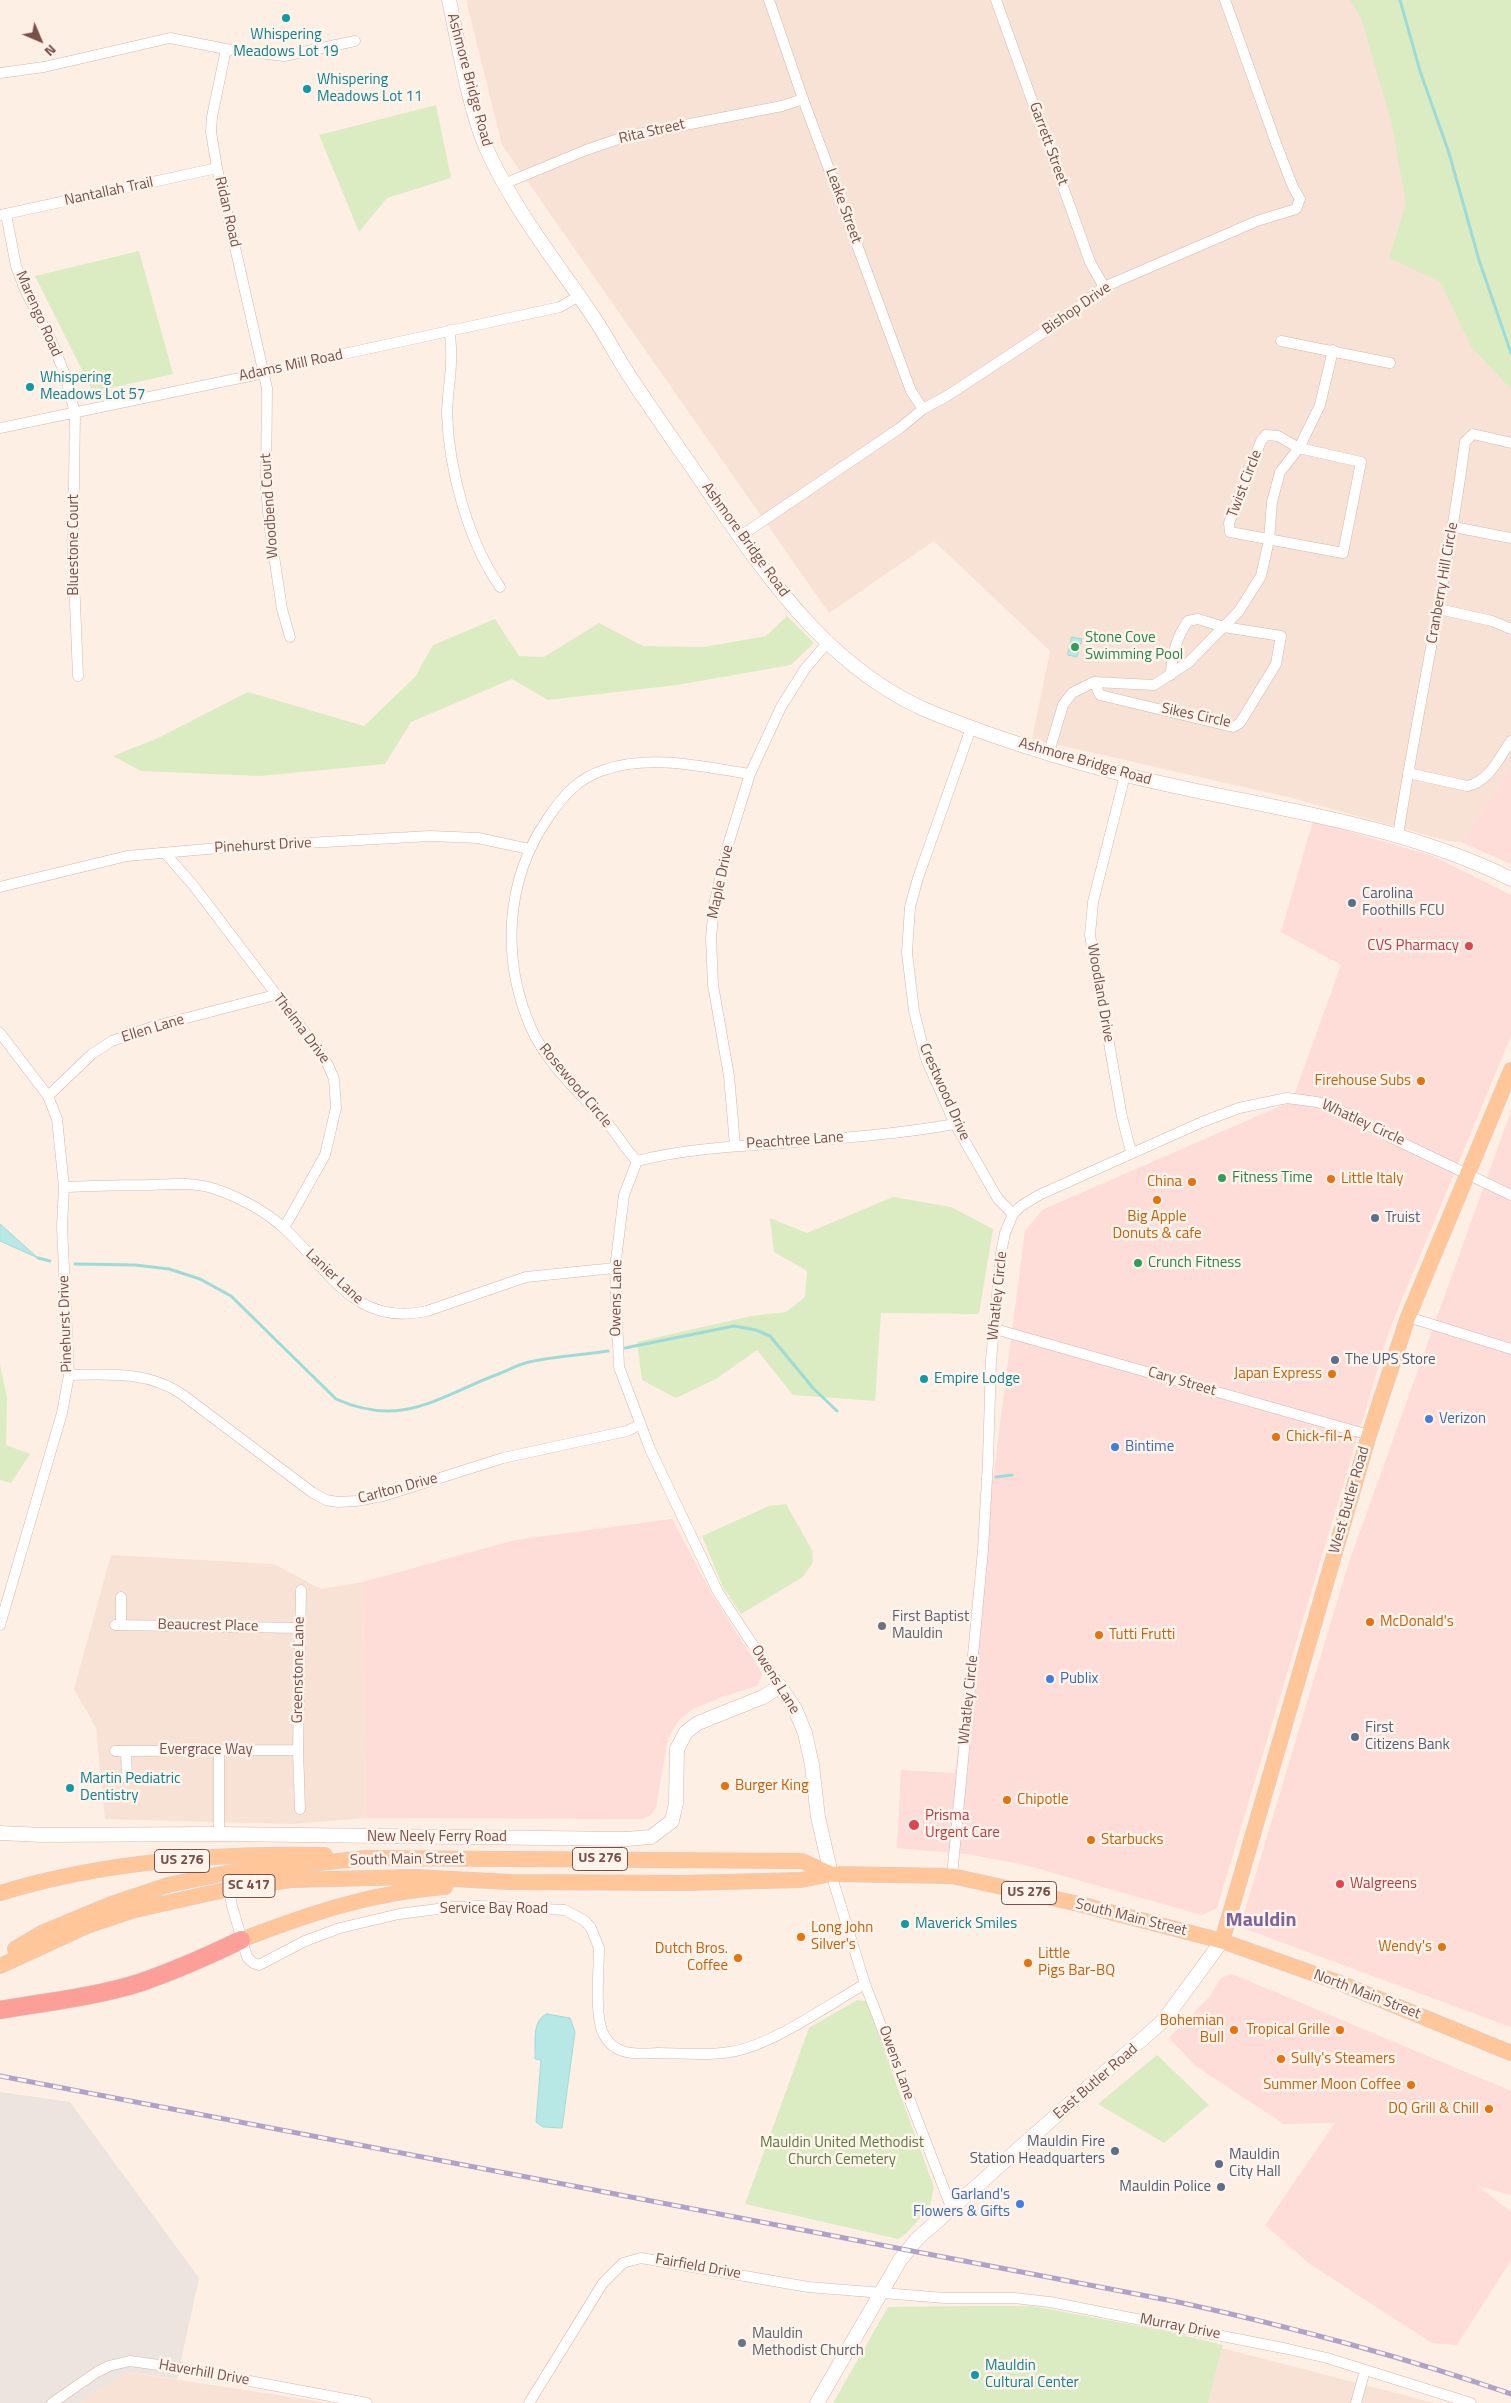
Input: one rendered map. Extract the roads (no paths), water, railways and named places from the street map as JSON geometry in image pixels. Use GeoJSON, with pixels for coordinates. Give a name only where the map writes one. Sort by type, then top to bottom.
{"type":"FeatureCollection","features":[{"type":"Feature","properties":{"kind":"highway","name":"US 276"},"geometry":{"type":"LineString","coordinates":[[0,2010],[104,1992],[138,1983],[207,1957],[241,1940]]}},
{"type":"Feature","properties":{"kind":"main road","name":"Ashmore Bridge Road"},"geometry":{"type":"LineString","coordinates":[[448,0],[479,126],[488,151],[520,212],[579,296],[623,366],[769,578],[828,642],[869,676],[897,695],[933,714],[971,728],[1125,775],[1338,820],[1398,836],[1457,855],[1511,879]]}},
{"type":"Feature","properties":{"kind":"main road","name":"West Butler Road"},"geometry":{"type":"LineString","coordinates":[[1222,1942],[1369,1435],[1408,1317],[1511,1070]]}},
{"type":"Feature","properties":{"kind":"main road","name":"New Neely Ferry Road"},"geometry":{"type":"LineString","coordinates":[[0,1833],[71,1836],[219,1834],[456,1838],[626,1839],[651,1837],[672,1821],[676,1804],[677,1750],[686,1732],[698,1722],[763,1697],[780,1686]]}},
{"type":"Feature","properties":{"kind":"main road","name":"Owens Lane"},"geometry":{"type":"LineString","coordinates":[[780,1686],[795,1709],[805,1733],[812,1765],[818,1817],[831,1874]]}},
{"type":"Feature","properties":{"kind":"main road","name":"US 276"},"geometry":{"type":"LineString","coordinates":[[0,1893],[73,1876],[146,1864],[284,1855],[366,1858]]}},
{"type":"Feature","properties":{"kind":"main road","name":"South Main Street"},"geometry":{"type":"LineString","coordinates":[[0,1960],[42,1934],[114,1903],[168,1885],[226,1873],[366,1858],[802,1861],[831,1874]]}},
{"type":"Feature","properties":{"kind":"main road","name":"South Main Street"},"geometry":{"type":"LineString","coordinates":[[0,1966],[56,1939],[111,1918],[144,1908],[229,1889],[291,1880],[328,1878],[414,1877],[511,1882],[684,1883],[791,1880],[831,1874],[952,1876],[1079,1904],[1222,1942]]}},
{"type":"Feature","properties":{"kind":"main road","name":"US 276"},"geometry":{"type":"LineString","coordinates":[[241,1940],[334,1906],[370,1898],[422,1889],[511,1882]]}},
{"type":"Feature","properties":{"kind":"main road","name":"North Main Street"},"geometry":{"type":"LineString","coordinates":[[1222,1942],[1340,1983],[1511,2053]]}},
{"type":"Feature","properties":{"kind":"main road","name":"East Butler Road"},"geometry":{"type":"LineString","coordinates":[[818,2403],[907,2250],[951,2207],[1164,2020],[1222,1942]]}},
{"type":"Feature","properties":{"kind":"street","name":"Leake Street"},"geometry":{"type":"LineString","coordinates":[[769,0],[803,99],[912,391],[923,409]]}},
{"type":"Feature","properties":{"kind":"street","name":"Garrett Street"},"geometry":{"type":"LineString","coordinates":[[996,0],[1090,262],[1104,287]]}},
{"type":"Feature","properties":{"kind":"street","name":"Bishop Drive"},"geometry":{"type":"LineString","coordinates":[[740,537],[900,428],[923,409],[947,396],[1061,321],[1104,287],[1257,221],[1296,209],[1300,204],[1300,199],[1293,188],[1224,0]]}},
{"type":"Feature","properties":{"kind":"street"},"geometry":{"type":"LineString","coordinates":[[0,73],[44,67],[170,38],[226,49],[284,56],[355,41]]}},
{"type":"Feature","properties":{"kind":"street","name":"Ridan Road"},"geometry":{"type":"LineString","coordinates":[[226,49],[212,125],[217,168],[264,373]]}},
{"type":"Feature","properties":{"kind":"street","name":"Rita Street"},"geometry":{"type":"LineString","coordinates":[[506,183],[586,150],[624,137],[782,106],[803,99]]}},
{"type":"Feature","properties":{"kind":"street","name":"Nantallah Trail"},"geometry":{"type":"LineString","coordinates":[[3,215],[217,168]]}},
{"type":"Feature","properties":{"kind":"street","name":"Marengo Road"},"geometry":{"type":"LineString","coordinates":[[3,215],[16,266],[25,290],[52,342],[65,375],[75,413]]}},
{"type":"Feature","properties":{"kind":"street","name":"Adams Mill Road"},"geometry":{"type":"LineString","coordinates":[[0,428],[264,373],[560,307],[579,296]]}},
{"type":"Feature","properties":{"kind":"street"},"geometry":{"type":"LineString","coordinates":[[450,330],[451,360],[447,412],[452,464],[482,555],[500,587]]}},
{"type":"Feature","properties":{"kind":"street"},"geometry":{"type":"LineString","coordinates":[[1281,341],[1390,363]]}},
{"type":"Feature","properties":{"kind":"street"},"geometry":{"type":"LineString","coordinates":[[1049,752],[1063,705],[1072,693],[1094,682],[1154,685],[1171,676],[1189,662],[1239,611],[1261,576],[1269,540],[1272,502],[1280,472],[1299,448],[1320,405],[1333,350]]}},
{"type":"Feature","properties":{"kind":"street","name":"Woodbend Court"},"geometry":{"type":"LineString","coordinates":[[264,373],[267,388],[266,486],[268,523],[282,609],[290,637]]}},
{"type":"Feature","properties":{"kind":"street","name":"Bluestone Court"},"geometry":{"type":"LineString","coordinates":[[75,413],[73,554],[78,676]]}},
{"type":"Feature","properties":{"kind":"street","name":"Cranberry Hill Circle"},"geometry":{"type":"LineString","coordinates":[[1398,836],[1454,526],[1465,442],[1473,434],[1511,443]]}},
{"type":"Feature","properties":{"kind":"street","name":"Twist Circle"},"geometry":{"type":"LineString","coordinates":[[1269,540],[1230,532],[1229,523],[1261,441],[1266,435],[1278,436],[1299,448]]}},
{"type":"Feature","properties":{"kind":"street"},"geometry":{"type":"LineString","coordinates":[[1269,540],[1343,553],[1361,462],[1299,448]]}},
{"type":"Feature","properties":{"kind":"street"},"geometry":{"type":"LineString","coordinates":[[1454,526],[1511,538]]}},
{"type":"Feature","properties":{"kind":"street"},"geometry":{"type":"LineString","coordinates":[[1439,609],[1492,621],[1511,629]]}},
{"type":"Feature","properties":{"kind":"street"},"geometry":{"type":"LineString","coordinates":[[1171,676],[1171,663],[1181,630],[1188,621],[1198,619],[1224,626]]}},
{"type":"Feature","properties":{"kind":"street","name":"Sikes Circle"},"geometry":{"type":"LineString","coordinates":[[1094,682],[1100,694],[1232,727],[1240,723],[1276,664],[1282,636],[1224,626]]}},
{"type":"Feature","properties":{"kind":"street","name":"Maple Drive"},"geometry":{"type":"LineString","coordinates":[[735,1145],[729,1076],[712,985],[711,938],[720,873],[750,774],[781,707],[805,669],[828,642]]}},
{"type":"Feature","properties":{"kind":"street","name":"Crestwood Drive"},"geometry":{"type":"LineString","coordinates":[[971,728],[918,878],[910,907],[906,934],[908,972],[919,1038],[926,1059],[955,1124],[998,1199],[1013,1214]]}},
{"type":"Feature","properties":{"kind":"street"},"geometry":{"type":"LineString","coordinates":[[1408,773],[1467,786],[1476,784],[1483,780],[1511,741]]}},
{"type":"Feature","properties":{"kind":"street","name":"Rosewood Circle"},"geometry":{"type":"LineString","coordinates":[[636,1161],[611,1129],[549,1058],[536,1038],[526,1013],[515,976],[511,936],[514,904],[529,849],[568,791],[586,778],[604,770],[631,763],[659,762],[750,774]]}},
{"type":"Feature","properties":{"kind":"street","name":"Woodland Drive"},"geometry":{"type":"LineString","coordinates":[[1125,775],[1093,902],[1090,935],[1120,1108],[1131,1152]]}},
{"type":"Feature","properties":{"kind":"street","name":"Pinehurst Drive"},"geometry":{"type":"LineString","coordinates":[[0,887],[98,862],[128,856],[165,853],[430,836],[478,838],[529,849]]}},
{"type":"Feature","properties":{"kind":"street","name":"Thelma Drive"},"geometry":{"type":"LineString","coordinates":[[165,853],[193,886],[275,994],[328,1065],[334,1079],[337,1093],[334,1124],[326,1155],[284,1228]]}},
{"type":"Feature","properties":{"kind":"street","name":"Ellen Lane"},"geometry":{"type":"LineString","coordinates":[[48,1096],[92,1054],[112,1041],[152,1027],[275,994]]}},
{"type":"Feature","properties":{"kind":"street","name":"Pinehurst Drive"},"geometry":{"type":"LineString","coordinates":[[0,1033],[48,1096],[57,1119],[64,1187],[62,1235],[69,1375],[62,1413],[0,1624]]}},
{"type":"Feature","properties":{"kind":"street","name":"Whatley Circle"},"geometry":{"type":"LineString","coordinates":[[952,1876],[983,1550],[991,1360],[1005,1233],[1013,1214],[1021,1206],[1040,1195],[1131,1152],[1239,1108],[1273,1100],[1298,1099],[1334,1107],[1392,1138],[1511,1195]]}},
{"type":"Feature","properties":{"kind":"street","name":"Peachtree Lane"},"geometry":{"type":"LineString","coordinates":[[636,1161],[668,1153],[735,1145],[911,1132],[955,1124]]}},
{"type":"Feature","properties":{"kind":"street","name":"Owens Lane"},"geometry":{"type":"LineString","coordinates":[[636,1161],[624,1195],[616,1268],[618,1367],[640,1425],[718,1592],[780,1686]]}},
{"type":"Feature","properties":{"kind":"street","name":"Lanier Lane"},"geometry":{"type":"LineString","coordinates":[[64,1187],[186,1184],[203,1186],[232,1196],[284,1228],[354,1298],[371,1309],[387,1314],[410,1315],[426,1311],[526,1277],[616,1268]]}},
{"type":"Feature","properties":{"kind":"street"},"geometry":{"type":"LineString","coordinates":[[1408,1317],[1511,1349]]}},
{"type":"Feature","properties":{"kind":"street","name":"Cary Street"},"geometry":{"type":"LineString","coordinates":[[995,1329],[1369,1435]]}},
{"type":"Feature","properties":{"kind":"street","name":"Carlton Drive"},"geometry":{"type":"LineString","coordinates":[[69,1375],[129,1375],[167,1385],[183,1394],[313,1493],[326,1500],[338,1502],[383,1496],[503,1458],[627,1431],[640,1425]]}},
{"type":"Feature","properties":{"kind":"street","name":"Greenstone Lane"},"geometry":{"type":"LineString","coordinates":[[300,1809],[298,1750],[301,1590]]}},
{"type":"Feature","properties":{"kind":"street","name":"Beaucrest Place"},"geometry":{"type":"LineString","coordinates":[[121,1597],[118,1624],[300,1628]]}},
{"type":"Feature","properties":{"kind":"street"},"geometry":{"type":"LineString","coordinates":[[219,1750],[219,1834]]}},
{"type":"Feature","properties":{"kind":"street","name":"Evergrace Way"},"geometry":{"type":"LineString","coordinates":[[127,1779],[120,1751],[298,1750]]}},
{"type":"Feature","properties":{"kind":"street","name":"Service Bay Road"},"geometry":{"type":"LineString","coordinates":[[226,1873],[241,1940],[247,1957],[252,1963],[259,1965],[322,1934],[399,1914],[479,1906],[565,1910],[584,1921],[596,1938],[598,1948],[599,2018],[602,2032],[611,2044],[619,2050],[633,2054],[717,2053],[742,2050],[771,2038],[865,1984]]}},
{"type":"Feature","properties":{"kind":"street","name":"Owens Lane"},"geometry":{"type":"LineString","coordinates":[[831,1874],[865,1984],[951,2207]]}},
{"type":"Feature","properties":{"kind":"street","name":"Fairfield Drive"},"geometry":{"type":"LineString","coordinates":[[529,2403],[603,2283],[617,2268],[629,2260],[654,2258],[808,2287],[881,2293]]}},
{"type":"Feature","properties":{"kind":"street","name":"Murray Drive"},"geometry":{"type":"LineString","coordinates":[[881,2293],[945,2298],[1014,2298],[1050,2302],[1288,2349],[1365,2370],[1471,2403]]}},
{"type":"Feature","properties":{"kind":"street","name":"Haverhill Drive"},"geometry":{"type":"LineString","coordinates":[[52,2403],[109,2366],[130,2362],[180,2368],[366,2403]]}},
{"type":"Feature","properties":{"kind":"street"},"geometry":{"type":"LineString","coordinates":[[1356,2403],[1365,2370]]}},
{"type":"Feature","properties":{"kind":"water","name":"Stone Cove Swimming Pool"},"geometry":{"type":"Polygon","coordinates":[[[1072,637],[1082,639],[1077,657],[1068,655],[1072,637]]]}},
{"type":"Feature","properties":{"kind":"water"},"geometry":{"type":"Polygon","coordinates":[[[0,1224],[38,1258],[0,1241],[0,1224]]]}},
{"type":"Feature","properties":{"kind":"water"},"geometry":{"type":"Polygon","coordinates":[[[547,2014],[570,2018],[575,2032],[562,2128],[543,2127],[536,2122],[541,2060],[535,2059],[535,2033],[539,2021],[547,2014]]]}},
{"type":"Feature","properties":{"kind":"waterway"},"geometry":{"type":"LineString","coordinates":[[1400,0],[1420,71],[1449,153],[1479,260],[1511,353]]}},
{"type":"Feature","properties":{"kind":"waterway"},"geometry":{"type":"LineString","coordinates":[[38,1258],[50,1261]]}},
{"type":"Feature","properties":{"kind":"waterway"},"geometry":{"type":"LineString","coordinates":[[75,1264],[135,1265],[169,1269],[200,1279],[231,1296],[336,1399],[360,1407],[381,1411],[401,1410],[420,1406],[526,1363],[549,1358],[608,1351]]}},
{"type":"Feature","properties":{"kind":"waterway"},"geometry":{"type":"LineString","coordinates":[[625,1348],[734,1326],[756,1330],[770,1336],[813,1388],[837,1411]]}},
{"type":"Feature","properties":{"kind":"waterway"},"geometry":{"type":"LineString","coordinates":[[996,1477],[1012,1475]]}},
{"type":"Feature","properties":{"kind":"railway"},"geometry":{"type":"LineString","coordinates":[[0,2076],[1178,2302],[1346,2343],[1429,2367],[1511,2394]]}},
{"type":"Feature","properties":{"kind":"place","name":"Whispering Meadows Lot 19"},"geometry":{"type":"Point","coordinates":[286,18]}},
{"type":"Feature","properties":{"kind":"place","name":"Whispering Meadows Lot 11"},"geometry":{"type":"Point","coordinates":[307,89]}},
{"type":"Feature","properties":{"kind":"place","name":"Whispering Meadows Lot 57"},"geometry":{"type":"Point","coordinates":[30,387]}},
{"type":"Feature","properties":{"kind":"place","name":"Stone Cove Swimming Pool"},"geometry":{"type":"Point","coordinates":[1075,647]}},
{"type":"Feature","properties":{"kind":"place","name":"Carolina Foothills FCU"},"geometry":{"type":"Point","coordinates":[1352,903]}},
{"type":"Feature","properties":{"kind":"place","name":"CVS Pharmacy"},"geometry":{"type":"Point","coordinates":[1469,946]}},
{"type":"Feature","properties":{"kind":"place","name":"Firehouse Subs"},"geometry":{"type":"Point","coordinates":[1421,1081]}},
{"type":"Feature","properties":{"kind":"place","name":"Fitness Time"},"geometry":{"type":"Point","coordinates":[1222,1178]}},
{"type":"Feature","properties":{"kind":"place","name":"Little Italy"},"geometry":{"type":"Point","coordinates":[1331,1179]}},
{"type":"Feature","properties":{"kind":"place","name":"China"},"geometry":{"type":"Point","coordinates":[1192,1182]}},
{"type":"Feature","properties":{"kind":"place","name":"Big Apple Donuts & cafe"},"geometry":{"type":"Point","coordinates":[1157,1200]}},
{"type":"Feature","properties":{"kind":"place","name":"Truist"},"geometry":{"type":"Point","coordinates":[1375,1218]}},
{"type":"Feature","properties":{"kind":"place","name":"Crunch Fitness"},"geometry":{"type":"Point","coordinates":[1138,1263]}},
{"type":"Feature","properties":{"kind":"place","name":"The UPS Store"},"geometry":{"type":"Point","coordinates":[1335,1360]}},
{"type":"Feature","properties":{"kind":"place","name":"Japan Express"},"geometry":{"type":"Point","coordinates":[1332,1374]}},
{"type":"Feature","properties":{"kind":"place","name":"Empire Lodge"},"geometry":{"type":"Point","coordinates":[924,1379]}},
{"type":"Feature","properties":{"kind":"place","name":"Verizon"},"geometry":{"type":"Point","coordinates":[1429,1419]}},
{"type":"Feature","properties":{"kind":"place","name":"Chick-fil-A"},"geometry":{"type":"Point","coordinates":[1276,1437]}},
{"type":"Feature","properties":{"kind":"place","name":"Bintime"},"geometry":{"type":"Point","coordinates":[1115,1447]}},
{"type":"Feature","properties":{"kind":"place","name":"McDonald's"},"geometry":{"type":"Point","coordinates":[1370,1622]}},
{"type":"Feature","properties":{"kind":"place","name":"First Baptist Mauldin"},"geometry":{"type":"Point","coordinates":[882,1626]}},
{"type":"Feature","properties":{"kind":"place","name":"Tutti Frutti"},"geometry":{"type":"Point","coordinates":[1099,1635]}},
{"type":"Feature","properties":{"kind":"place","name":"Publix"},"geometry":{"type":"Point","coordinates":[1050,1679]}},
{"type":"Feature","properties":{"kind":"place","name":"First Citizens Bank"},"geometry":{"type":"Point","coordinates":[1355,1737]}},
{"type":"Feature","properties":{"kind":"place","name":"Burger King"},"geometry":{"type":"Point","coordinates":[725,1786]}},
{"type":"Feature","properties":{"kind":"place","name":"Martin Pediatric Dentistry"},"geometry":{"type":"Point","coordinates":[70,1788]}},
{"type":"Feature","properties":{"kind":"place","name":"Chipotle"},"geometry":{"type":"Point","coordinates":[1007,1800]}},
{"type":"Feature","properties":{"kind":"place","name":"Prisma Urgent Care"},"geometry":{"type":"Point","coordinates":[914,1825]}},
{"type":"Feature","properties":{"kind":"place","name":"Starbucks"},"geometry":{"type":"Point","coordinates":[1091,1840]}},
{"type":"Feature","properties":{"kind":"place","name":"Walgreens"},"geometry":{"type":"Point","coordinates":[1340,1884]}},
{"type":"Feature","properties":{"kind":"place","name":"Maverick Smiles"},"geometry":{"type":"Point","coordinates":[905,1924]}},
{"type":"Feature","properties":{"kind":"place","name":"Long John Silver's"},"geometry":{"type":"Point","coordinates":[801,1937]}},
{"type":"Feature","properties":{"kind":"place","name":"Wendy's"},"geometry":{"type":"Point","coordinates":[1442,1947]}},
{"type":"Feature","properties":{"kind":"place","name":"Dutch Bros. Coffee"},"geometry":{"type":"Point","coordinates":[738,1958]}},
{"type":"Feature","properties":{"kind":"place","name":"Little Pigs Bar-BQ"},"geometry":{"type":"Point","coordinates":[1028,1963]}},
{"type":"Feature","properties":{"kind":"place","name":"Bohemian Bull"},"geometry":{"type":"Point","coordinates":[1234,2030]}},
{"type":"Feature","properties":{"kind":"place","name":"Tropical Grille"},"geometry":{"type":"Point","coordinates":[1340,2030]}},
{"type":"Feature","properties":{"kind":"place","name":"Sully's Steamers"},"geometry":{"type":"Point","coordinates":[1281,2059]}},
{"type":"Feature","properties":{"kind":"place","name":"Summer Moon Coffee"},"geometry":{"type":"Point","coordinates":[1411,2085]}},
{"type":"Feature","properties":{"kind":"place","name":"DQ Grill & Chill"},"geometry":{"type":"Point","coordinates":[1489,2109]}},
{"type":"Feature","properties":{"kind":"place","name":"Mauldin Fire Station Headquarters"},"geometry":{"type":"Point","coordinates":[1115,2151]}},
{"type":"Feature","properties":{"kind":"place","name":"Mauldin City Hall"},"geometry":{"type":"Point","coordinates":[1219,2164]}},
{"type":"Feature","properties":{"kind":"place","name":"Mauldin Police"},"geometry":{"type":"Point","coordinates":[1221,2187]}},
{"type":"Feature","properties":{"kind":"place","name":"Garland's Flowers & Gifts"},"geometry":{"type":"Point","coordinates":[1020,2204]}},
{"type":"Feature","properties":{"kind":"place","name":"Mauldin Methodist Church"},"geometry":{"type":"Point","coordinates":[742,2343]}},
{"type":"Feature","properties":{"kind":"place","name":"Mauldin Cultural Center"},"geometry":{"type":"Point","coordinates":[975,2375]}},
{"type":"Feature","properties":{"kind":"district","name":"Mauldin"},"geometry":{"type":"Point","coordinates":[1261,1921]}},
{"type":"Feature","properties":{"kind":"park label","name":"Mauldin United Methodist Church Cemetery"},"geometry":{"type":"Point","coordinates":[842,2152]}}]}
